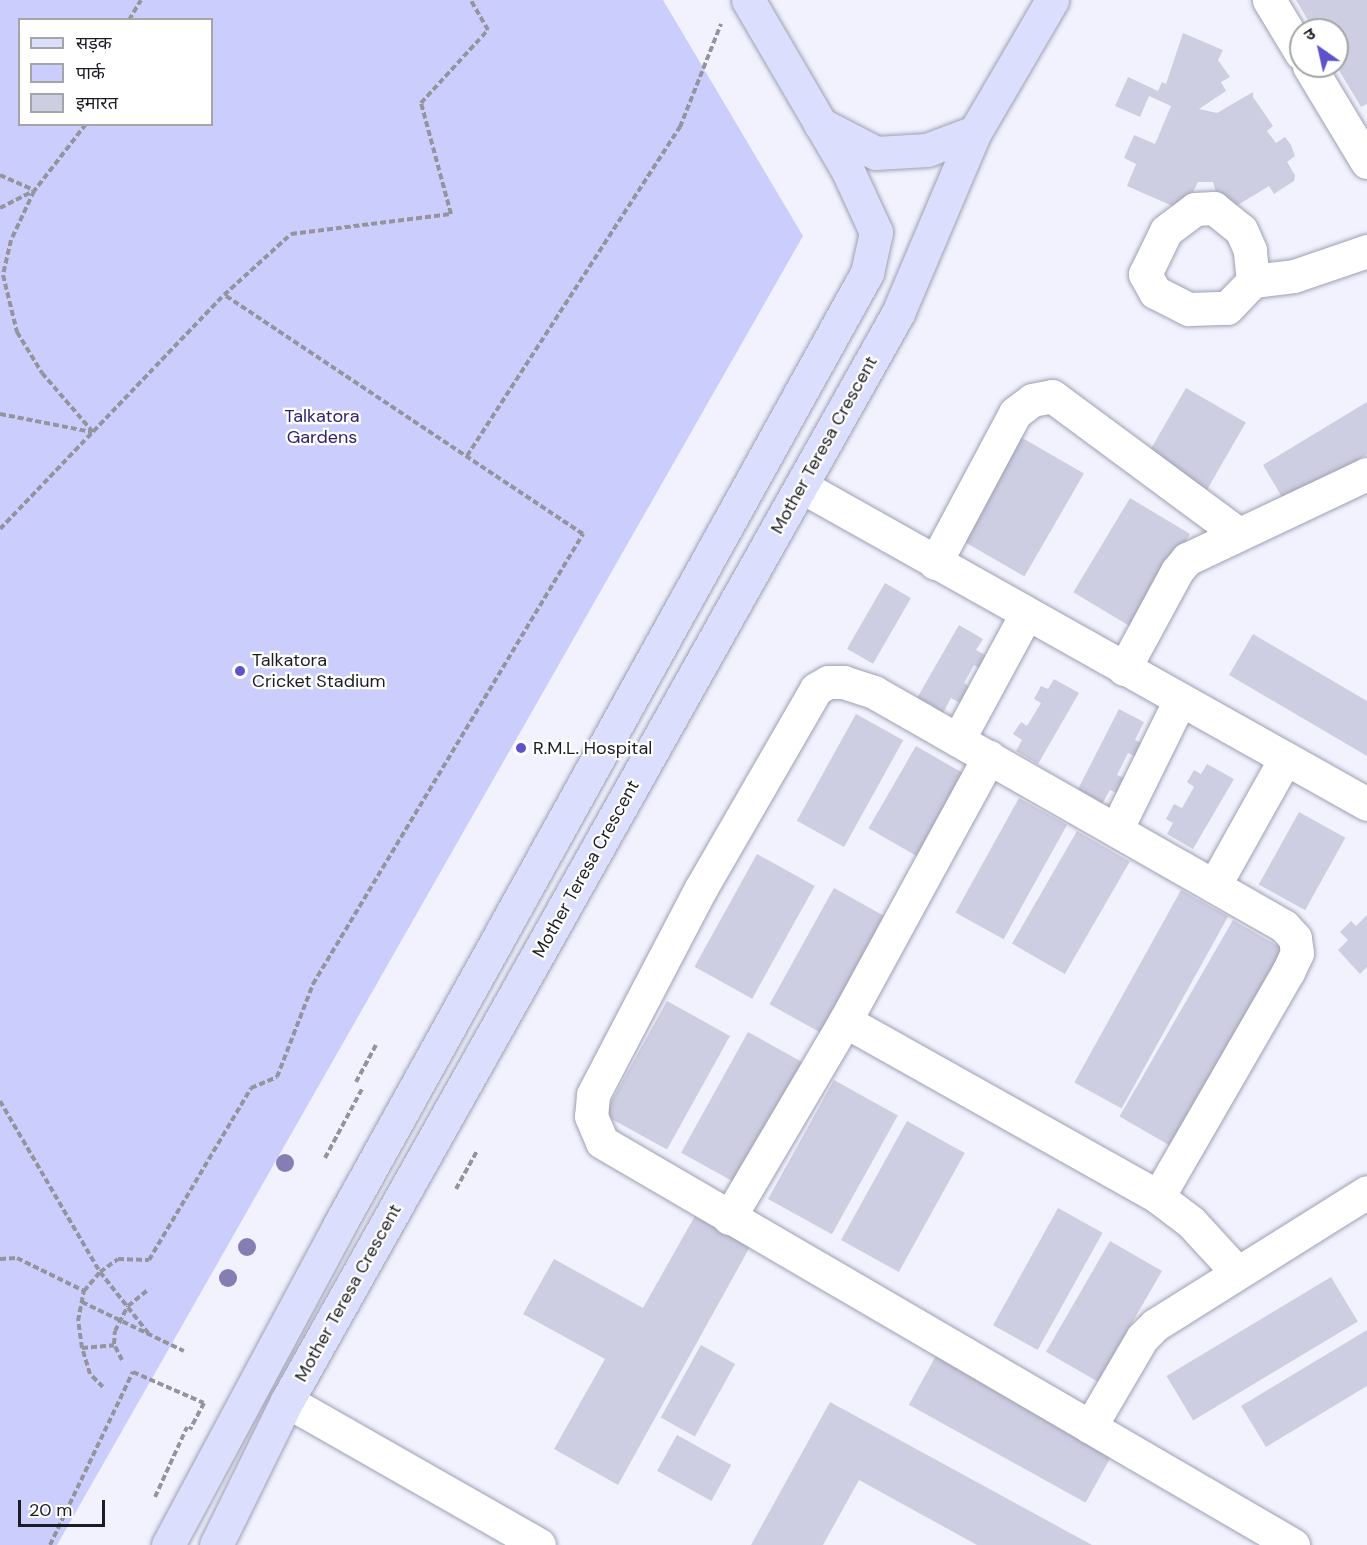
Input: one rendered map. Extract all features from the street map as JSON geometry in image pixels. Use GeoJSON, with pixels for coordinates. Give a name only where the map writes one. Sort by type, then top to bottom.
{"type":"FeatureCollection","features":[{"type":"Feature","properties":{"kind":"main road"},"geometry":{"type":"LineString","coordinates":[[168,1545],[340,1224],[867,273],[876,232],[848,171],[748,0]]}},
{"type":"Feature","properties":{"kind":"main road","name":"Mother Teresa Crescent"},"geometry":{"type":"LineString","coordinates":[[216,1545],[287,1401],[898,313],[975,132],[1052,0]]}},
{"type":"Feature","properties":{"kind":"main road"},"geometry":{"type":"LineString","coordinates":[[820,124],[876,153],[927,150],[975,132]]}},
{"type":"Feature","properties":{"kind":"street"},"geometry":{"type":"LineString","coordinates":[[1269,0],[1289,33]]}},
{"type":"Feature","properties":{"kind":"street"},"geometry":{"type":"LineString","coordinates":[[1316,78],[1367,162]]}},
{"type":"Feature","properties":{"kind":"street"},"geometry":{"type":"LineString","coordinates":[[1254,281],[1294,276],[1367,251]]}},
{"type":"Feature","properties":{"kind":"street"},"geometry":{"type":"LineString","coordinates":[[935,563],[1015,413],[1032,400],[1052,396],[1237,532]]}},
{"type":"Feature","properties":{"kind":"street"},"geometry":{"type":"LineString","coordinates":[[1124,669],[1177,571],[1203,548],[1367,474]]}},
{"type":"Feature","properties":{"kind":"street"},"geometry":{"type":"LineString","coordinates":[[801,486],[1367,804]]}},
{"type":"Feature","properties":{"kind":"street"},"geometry":{"type":"LineString","coordinates":[[958,740],[1026,614]]}},
{"type":"Feature","properties":{"kind":"street"},"geometry":{"type":"LineString","coordinates":[[1158,1197],[1297,953],[1295,938],[1284,926],[874,692],[844,682],[828,682],[816,689],[701,888],[593,1095],[591,1116],[602,1142],[1293,1545]]}},
{"type":"Feature","properties":{"kind":"street"},"geometry":{"type":"LineString","coordinates":[[1116,830],[1180,700]]}},
{"type":"Feature","properties":{"kind":"street"},"geometry":{"type":"LineString","coordinates":[[729,1218],[845,1021],[989,757]]}},
{"type":"Feature","properties":{"kind":"street"},"geometry":{"type":"LineString","coordinates":[[1214,886],[1285,759]]}},
{"type":"Feature","properties":{"kind":"street"},"geometry":{"type":"LineString","coordinates":[[845,1021],[1158,1197],[1191,1222],[1237,1272]]}},
{"type":"Feature","properties":{"kind":"street"},"geometry":{"type":"LineString","coordinates":[[1090,1428],[1142,1338],[1155,1325],[1367,1192]]}},
{"type":"Feature","properties":{"kind":"street"},"geometry":{"type":"LineString","coordinates":[[287,1401],[538,1545]]}},
{"type":"Feature","properties":{"kind":"path"},"geometry":{"type":"LineString","coordinates":[[130,18],[141,0]]}},
{"type":"Feature","properties":{"kind":"path"},"geometry":{"type":"LineString","coordinates":[[0,529],[224,294],[291,234],[451,214],[421,103],[488,30],[471,0]]}},
{"type":"Feature","properties":{"kind":"path"},"geometry":{"type":"LineString","coordinates":[[467,456],[680,127],[721,24]]}},
{"type":"Feature","properties":{"kind":"path"},"geometry":{"type":"LineString","coordinates":[[84,126],[34,191],[11,240],[1,275],[17,332],[42,373],[93,432]]}},
{"type":"Feature","properties":{"kind":"path"},"geometry":{"type":"LineString","coordinates":[[0,175],[34,191]]}},
{"type":"Feature","properties":{"kind":"path"},"geometry":{"type":"LineString","coordinates":[[0,208],[34,191]]}},
{"type":"Feature","properties":{"kind":"path"},"geometry":{"type":"LineString","coordinates":[[103,1387],[90,1374],[82,1348],[78,1321],[84,1291],[100,1272],[118,1258],[149,1260],[251,1088],[278,1077],[313,984],[583,534],[224,294]]}},
{"type":"Feature","properties":{"kind":"path"},"geometry":{"type":"LineString","coordinates":[[0,414],[93,432]]}},
{"type":"Feature","properties":{"kind":"path"},"geometry":{"type":"LineString","coordinates":[[356,1082],[376,1045]]}},
{"type":"Feature","properties":{"kind":"path"},"geometry":{"type":"LineString","coordinates":[[325,1158],[363,1087]]}},
{"type":"Feature","properties":{"kind":"path"},"geometry":{"type":"LineString","coordinates":[[0,1101],[100,1272],[149,1334]]}},
{"type":"Feature","properties":{"kind":"path"},"geometry":{"type":"LineString","coordinates":[[456,1190],[477,1151]]}},
{"type":"Feature","properties":{"kind":"path"},"geometry":{"type":"LineString","coordinates":[[0,1259],[17,1258],[84,1291]]}},
{"type":"Feature","properties":{"kind":"path"},"geometry":{"type":"LineString","coordinates":[[122,1360],[114,1344],[120,1320],[128,1306],[148,1290]]}},
{"type":"Feature","properties":{"kind":"path"},"geometry":{"type":"LineString","coordinates":[[82,1302],[184,1351]]}},
{"type":"Feature","properties":{"kind":"path"},"geometry":{"type":"LineString","coordinates":[[82,1348],[114,1344]]}},
{"type":"Feature","properties":{"kind":"path"},"geometry":{"type":"LineString","coordinates":[[50,1545],[133,1372],[204,1403],[189,1428],[153,1502]]}},
{"type":"Feature","properties":{"kind":"green space","name":"Talkatora Gardens"},"geometry":{"type":"Polygon","coordinates":[[[0,0],[663,0],[803,236],[57,1545],[0,1545],[0,0]]]}},
{"type":"Feature","properties":{"kind":"building"},"geometry":{"type":"Polygon","coordinates":[[[1296,0],[1367,0],[1367,104],[1361,107],[1344,78],[1349,78],[1349,18],[1307,18],[1296,0]]]}},
{"type":"Feature","properties":{"kind":"building"},"geometry":{"type":"Polygon","coordinates":[[[1183,33],[1223,50],[1218,60],[1230,77],[1221,82],[1226,91],[1199,109],[1217,113],[1253,92],[1253,97],[1273,126],[1267,131],[1276,143],[1285,137],[1291,145],[1295,156],[1287,162],[1295,175],[1294,181],[1274,194],[1269,186],[1233,208],[1217,196],[1213,182],[1198,182],[1184,211],[1127,186],[1136,164],[1124,158],[1134,135],[1155,144],[1171,106],[1149,96],[1140,117],[1115,106],[1128,77],[1158,91],[1162,82],[1166,84],[1183,33]]]}},
{"type":"Feature","properties":{"kind":"building"},"geometry":{"type":"Polygon","coordinates":[[[1186,388],[1246,422],[1205,493],[1146,458],[1186,388]]]}},
{"type":"Feature","properties":{"kind":"building"},"geometry":{"type":"Polygon","coordinates":[[[1367,402],[1367,454],[1286,504],[1263,465],[1367,402]]]}},
{"type":"Feature","properties":{"kind":"building"},"geometry":{"type":"Polygon","coordinates":[[[1019,436],[1084,473],[1024,577],[960,539],[1019,436]]]}},
{"type":"Feature","properties":{"kind":"building"},"geometry":{"type":"Polygon","coordinates":[[[1130,498],[1190,534],[1133,628],[1073,592],[1130,498]]]}},
{"type":"Feature","properties":{"kind":"building"},"geometry":{"type":"Polygon","coordinates":[[[885,583],[911,598],[873,664],[847,649],[885,583]]]}},
{"type":"Feature","properties":{"kind":"building"},"geometry":{"type":"Polygon","coordinates":[[[959,625],[983,639],[976,650],[994,660],[987,673],[974,665],[964,683],[977,691],[967,707],[951,698],[943,713],[917,698],[959,625]]]}},
{"type":"Feature","properties":{"kind":"building"},"geometry":{"type":"Polygon","coordinates":[[[1253,634],[1367,701],[1367,756],[1229,675],[1253,634]]]}},
{"type":"Feature","properties":{"kind":"building"},"geometry":{"type":"Polygon","coordinates":[[[1054,679],[1079,693],[1038,764],[1016,751],[1022,740],[1013,734],[1021,722],[1027,726],[1041,703],[1034,699],[1041,686],[1048,689],[1054,679]]]}},
{"type":"Feature","properties":{"kind":"building"},"geometry":{"type":"Polygon","coordinates":[[[1119,709],[1144,722],[1135,740],[1146,745],[1139,758],[1128,753],[1117,775],[1127,779],[1119,794],[1110,790],[1102,804],[1077,791],[1119,709]]]}},
{"type":"Feature","properties":{"kind":"building"},"geometry":{"type":"Polygon","coordinates":[[[856,714],[903,740],[844,847],[797,821],[856,714]]]}},
{"type":"Feature","properties":{"kind":"building"},"geometry":{"type":"Polygon","coordinates":[[[916,746],[964,774],[917,856],[868,828],[916,746]]]}},
{"type":"Feature","properties":{"kind":"building"},"geometry":{"type":"Polygon","coordinates":[[[1207,764],[1234,779],[1193,849],[1167,834],[1173,823],[1166,819],[1174,804],[1182,808],[1194,787],[1187,782],[1194,770],[1201,774],[1207,764]]]}},
{"type":"Feature","properties":{"kind":"building"},"geometry":{"type":"Polygon","coordinates":[[[1019,798],[1067,825],[1004,939],[955,913],[1019,798]]]}},
{"type":"Feature","properties":{"kind":"building"},"geometry":{"type":"Polygon","coordinates":[[[1299,812],[1345,838],[1305,910],[1259,885],[1299,812]]]}},
{"type":"Feature","properties":{"kind":"building"},"geometry":{"type":"Polygon","coordinates":[[[1077,831],[1130,862],[1065,974],[1012,944],[1077,831]]]}},
{"type":"Feature","properties":{"kind":"building"},"geometry":{"type":"Polygon","coordinates":[[[757,854],[815,886],[752,999],[694,967],[757,854]]]}},
{"type":"Feature","properties":{"kind":"building"},"geometry":{"type":"Polygon","coordinates":[[[834,888],[897,923],[832,1039],[770,1004],[834,888]]]}},
{"type":"Feature","properties":{"kind":"building"},"geometry":{"type":"Polygon","coordinates":[[[1181,890],[1228,916],[1122,1109],[1074,1082],[1181,890]]]}},
{"type":"Feature","properties":{"kind":"building"},"geometry":{"type":"Polygon","coordinates":[[[1367,915],[1367,967],[1360,974],[1338,950],[1348,940],[1340,932],[1351,921],[1356,926],[1367,915]]]}},
{"type":"Feature","properties":{"kind":"building"},"geometry":{"type":"Polygon","coordinates":[[[1233,920],[1286,950],[1172,1147],[1120,1117],[1233,920]]]}},
{"type":"Feature","properties":{"kind":"building"},"geometry":{"type":"Polygon","coordinates":[[[667,1001],[730,1036],[667,1150],[604,1115],[667,1001]]]}},
{"type":"Feature","properties":{"kind":"building"},"geometry":{"type":"Polygon","coordinates":[[[748,1032],[813,1068],[746,1189],[681,1153],[748,1032]]]}},
{"type":"Feature","properties":{"kind":"building"},"geometry":{"type":"Polygon","coordinates":[[[834,1080],[898,1115],[832,1234],[768,1199],[834,1080]]]}},
{"type":"Feature","properties":{"kind":"building"},"geometry":{"type":"Polygon","coordinates":[[[907,1121],[965,1153],[899,1272],[841,1240],[907,1121]]]}},
{"type":"Feature","properties":{"kind":"building"},"geometry":{"type":"Polygon","coordinates":[[[1058,1208],[1103,1233],[1038,1350],[993,1325],[1058,1208]]]}},
{"type":"Feature","properties":{"kind":"building"},"geometry":{"type":"Polygon","coordinates":[[[696,1214],[751,1245],[618,1485],[554,1449],[605,1359],[523,1314],[554,1259],[643,1308],[696,1214]]]}},
{"type":"Feature","properties":{"kind":"building"},"geometry":{"type":"Polygon","coordinates":[[[1110,1241],[1162,1271],[1098,1382],[1046,1352],[1110,1241]]]}},
{"type":"Feature","properties":{"kind":"building"},"geometry":{"type":"Polygon","coordinates":[[[1331,1277],[1358,1322],[1193,1420],[1166,1376],[1331,1277]]]}},
{"type":"Feature","properties":{"kind":"building"},"geometry":{"type":"Polygon","coordinates":[[[1367,1330],[1367,1386],[1266,1447],[1241,1406],[1367,1330]]]}},
{"type":"Feature","properties":{"kind":"building"},"geometry":{"type":"Polygon","coordinates":[[[701,1345],[735,1364],[695,1437],[661,1418],[701,1345]]]}},
{"type":"Feature","properties":{"kind":"building"},"geometry":{"type":"Polygon","coordinates":[[[937,1354],[1114,1452],[1086,1503],[909,1405],[937,1354]]]}},
{"type":"Feature","properties":{"kind":"building"},"geometry":{"type":"Polygon","coordinates":[[[830,1402],[1092,1545],[977,1545],[859,1480],[823,1545],[751,1545],[830,1402]]]}},
{"type":"Feature","properties":{"kind":"building"},"geometry":{"type":"Polygon","coordinates":[[[677,1435],[731,1465],[711,1501],[657,1471],[677,1435]]]}},
{"type":"Feature","properties":{"kind":"place","name":"Talkatora Cricket Stadium"},"geometry":{"type":"Point","coordinates":[240,671]}},
{"type":"Feature","properties":{"kind":"place","name":"R.M.L. Hospital"},"geometry":{"type":"Point","coordinates":[521,748]}}]}
